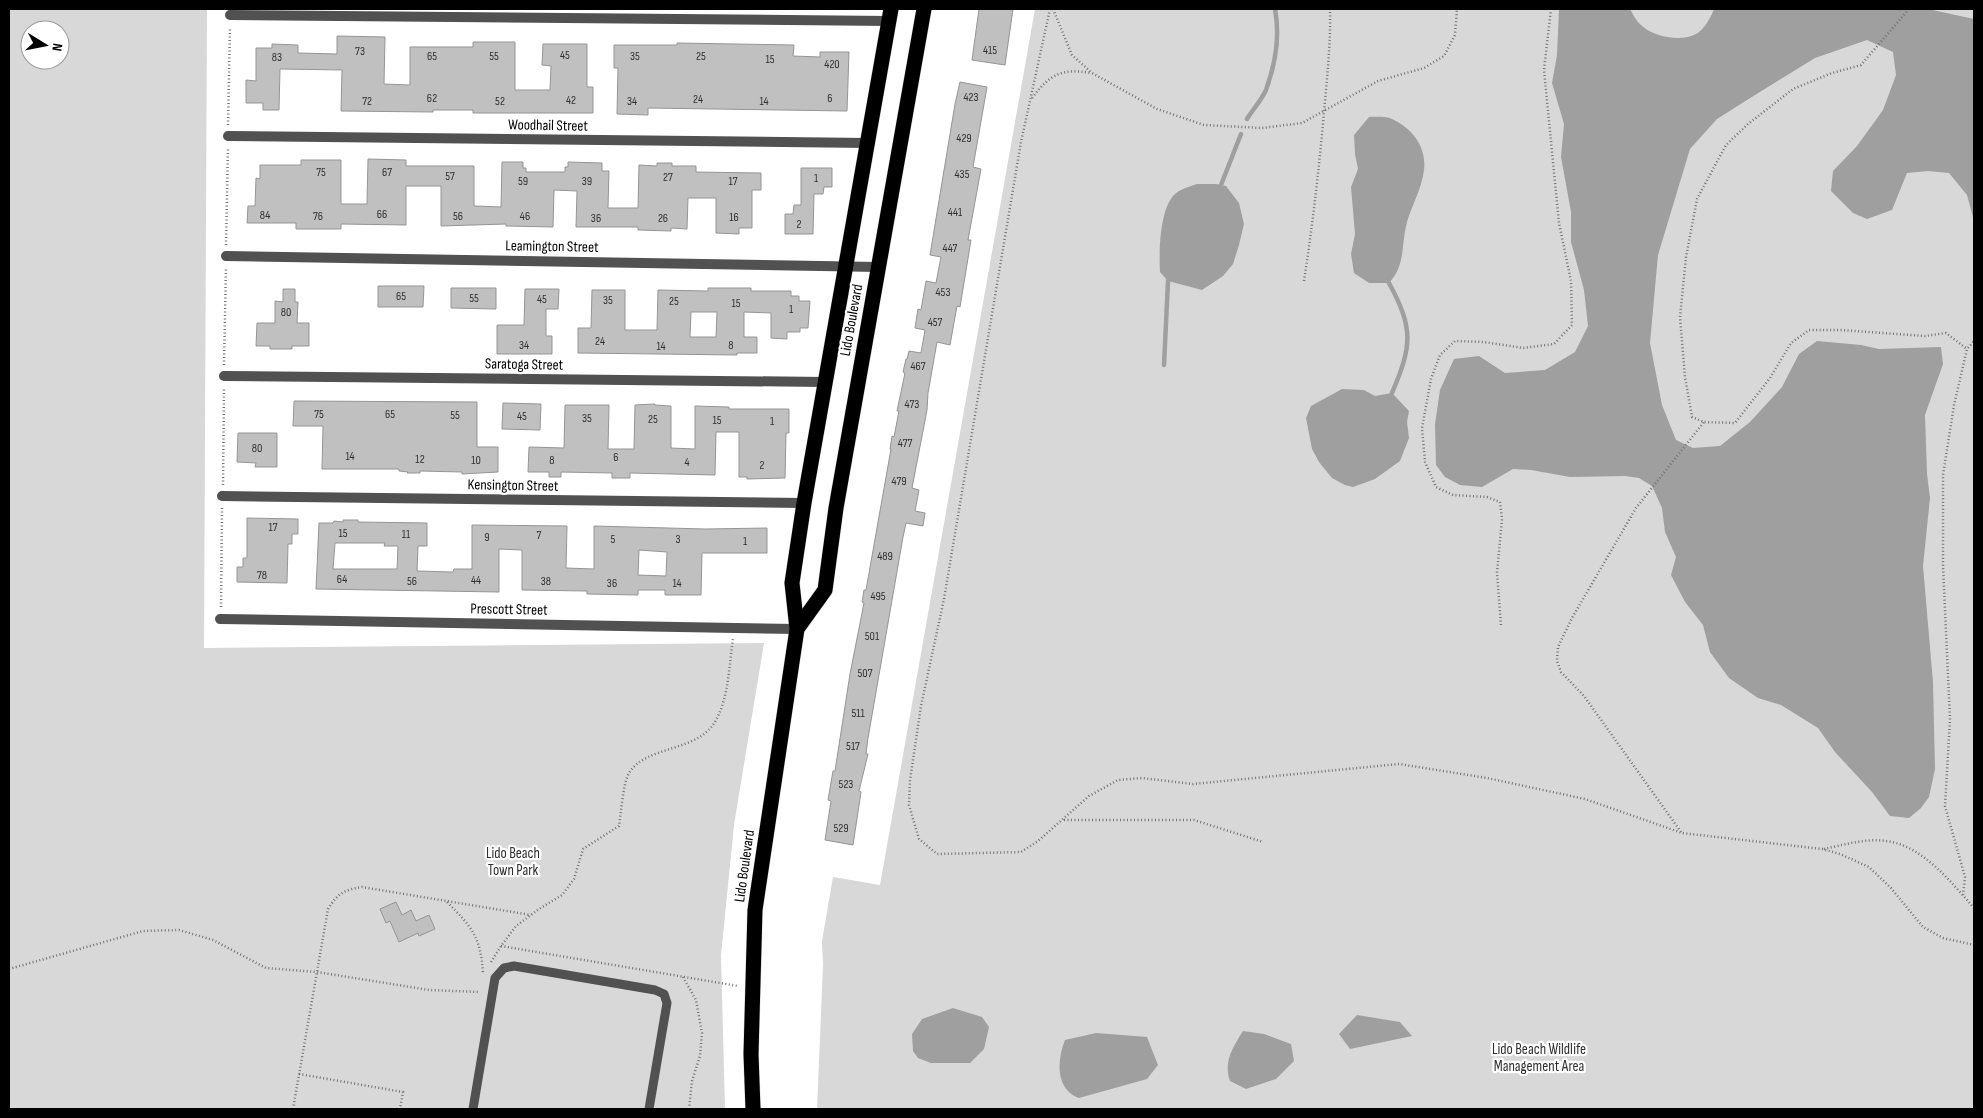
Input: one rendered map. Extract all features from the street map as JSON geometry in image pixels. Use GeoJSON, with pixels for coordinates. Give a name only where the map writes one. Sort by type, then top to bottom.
{"type":"FeatureCollection","features":[{"type":"Feature","properties":{"kind":"highway","name":"Lido Boulevard"},"geometry":{"type":"LineString","coordinates":[[797,629],[825,590],[836,508],[924,9]]}},
{"type":"Feature","properties":{"kind":"highway","name":"Lido Boulevard"},"geometry":{"type":"LineString","coordinates":[[753,1109],[751,1054],[755,910],[797,629],[792,583],[824,382],[890,15]]}},
{"type":"Feature","properties":{"kind":"street"},"geometry":{"type":"LineString","coordinates":[[230,15],[890,15]]}},
{"type":"Feature","properties":{"kind":"street","name":"Woodhail Street"},"geometry":{"type":"LineString","coordinates":[[228,136],[868,143]]}},
{"type":"Feature","properties":{"kind":"street","name":"Leamington Street"},"geometry":{"type":"LineString","coordinates":[[226,256],[878,267]]}},
{"type":"Feature","properties":{"kind":"street","name":"Saratoga Street"},"geometry":{"type":"LineString","coordinates":[[224,376],[824,382]]}},
{"type":"Feature","properties":{"kind":"street","name":"Kensington Street"},"geometry":{"type":"LineString","coordinates":[[222,496],[804,503]]}},
{"type":"Feature","properties":{"kind":"street","name":"Prescott Street"},"geometry":{"type":"LineString","coordinates":[[220,619],[797,629]]}},
{"type":"Feature","properties":{"kind":"lane"},"geometry":{"type":"LineString","coordinates":[[473,1109],[495,978],[504,968],[514,966],[655,990],[664,994],[667,1003],[649,1109]]}},
{"type":"Feature","properties":{"kind":"path"},"geometry":{"type":"LineString","coordinates":[[1051,9],[1072,55],[1092,73],[1157,109],[1204,125],[1262,128],[1302,123],[1378,82],[1424,68],[1444,56],[1455,35],[1457,9]]}},
{"type":"Feature","properties":{"kind":"path"},"geometry":{"type":"LineString","coordinates":[[1051,9],[1021,142],[944,599],[921,706],[910,780],[909,805],[919,839],[937,854],[1021,852],[1063,820],[1089,796],[1118,780],[1142,778],[1193,784],[1399,764],[1487,778],[1585,799],[1682,833],[1822,849],[1840,854],[1869,867],[1891,888],[1923,927],[1944,938],[1974,945]]}},
{"type":"Feature","properties":{"kind":"path"},"geometry":{"type":"LineString","coordinates":[[1304,281],[1313,222],[1331,39],[1330,9]]}},
{"type":"Feature","properties":{"kind":"path"},"geometry":{"type":"LineString","coordinates":[[1501,625],[1497,573],[1502,518],[1500,502],[1487,497],[1453,495],[1436,487],[1425,462],[1422,428],[1431,379],[1440,355],[1455,341],[1484,342],[1523,348],[1554,344],[1572,325],[1571,281],[1559,223],[1550,148],[1544,70],[1552,9]]}},
{"type":"Feature","properties":{"kind":"path"},"geometry":{"type":"LineString","coordinates":[[1909,9],[1861,65],[1832,73],[1793,88],[1748,124],[1726,145],[1697,199],[1686,257],[1680,317],[1685,377],[1692,417],[1704,422],[1735,423],[1770,378],[1790,344],[1809,330],[1842,330],[1925,336],[1946,333],[1967,349]]}},
{"type":"Feature","properties":{"kind":"path"},"geometry":{"type":"LineString","coordinates":[[220,619],[230,15]]}},
{"type":"Feature","properties":{"kind":"path"},"geometry":{"type":"LineString","coordinates":[[1031,99],[1043,83],[1058,73],[1074,70],[1092,73]]}},
{"type":"Feature","properties":{"kind":"path"},"geometry":{"type":"LineString","coordinates":[[1963,895],[1965,877],[1945,806],[1950,719],[1943,576],[1942,476],[1954,405],[1967,349],[1974,341]]}},
{"type":"Feature","properties":{"kind":"path"},"geometry":{"type":"LineString","coordinates":[[1682,833],[1584,696],[1561,672],[1557,661],[1558,647],[1572,618],[1608,556],[1648,492],[1704,422]]}},
{"type":"Feature","properties":{"kind":"path"},"geometry":{"type":"LineString","coordinates":[[446,901],[468,923],[482,951],[483,977],[501,946],[516,926],[562,895],[574,879],[583,849],[619,826],[628,776],[636,765],[665,751],[702,737],[717,719],[725,694],[734,628]]}},
{"type":"Feature","properties":{"kind":"path"},"geometry":{"type":"LineString","coordinates":[[1063,820],[1194,820],[1263,842]]}},
{"type":"Feature","properties":{"kind":"path"},"geometry":{"type":"LineString","coordinates":[[1822,849],[1851,843],[1885,840],[1910,847],[1933,866],[1974,908]]}},
{"type":"Feature","properties":{"kind":"path"},"geometry":{"type":"LineString","coordinates":[[293,1109],[328,909],[335,897],[347,889],[362,887],[531,915]]}},
{"type":"Feature","properties":{"kind":"path"},"geometry":{"type":"LineString","coordinates":[[9,969],[143,931],[179,930],[213,940],[266,968],[317,972],[429,990],[480,992],[482,984]]}},
{"type":"Feature","properties":{"kind":"path"},"geometry":{"type":"LineString","coordinates":[[501,946],[753,988]]}},
{"type":"Feature","properties":{"kind":"path"},"geometry":{"type":"LineString","coordinates":[[682,977],[696,1000],[702,1033],[700,1056],[692,1080],[689,1109]]}},
{"type":"Feature","properties":{"kind":"path"},"geometry":{"type":"LineString","coordinates":[[299,1074],[403,1092],[400,1109]]}},
{"type":"Feature","properties":{"kind":"green space","name":"Lido Beach Town Park"},"geometry":{"type":"Polygon","coordinates":[[[9,9],[207,9],[204,648],[764,643],[734,825],[721,955],[725,1109],[9,1109],[9,9]]]}},
{"type":"Feature","properties":{"kind":"green space","name":"Lido Beach Wildlife Management Area"},"geometry":{"type":"Polygon","coordinates":[[[1035,9],[1974,9],[1974,1109],[817,1109],[823,965],[822,941],[833,877],[880,885],[1035,9]]]}},
{"type":"Feature","properties":{"kind":"shaded area"},"geometry":{"type":"Polygon","coordinates":[[[1559,9],[1630,9],[1638,22],[1646,29],[1653,33],[1675,38],[1690,36],[1702,30],[1714,9],[1928,9],[1974,19],[1974,221],[1967,195],[1949,173],[1928,171],[1907,173],[1892,210],[1867,219],[1853,213],[1831,191],[1833,171],[1857,146],[1883,110],[1896,75],[1893,52],[1867,40],[1815,58],[1717,119],[1690,149],[1658,255],[1650,343],[1662,405],[1676,440],[1693,448],[1720,446],[1750,422],[1782,387],[1799,354],[1817,341],[1861,345],[1879,349],[1941,347],[1943,364],[1925,415],[1927,474],[1930,498],[1923,566],[1933,682],[1935,769],[1929,797],[1921,808],[1909,818],[1890,816],[1872,792],[1835,752],[1818,728],[1781,705],[1758,698],[1729,678],[1710,652],[1703,625],[1685,602],[1671,575],[1676,557],[1665,532],[1662,508],[1652,486],[1639,478],[1625,476],[1570,477],[1531,470],[1513,469],[1482,487],[1460,485],[1445,477],[1436,465],[1435,424],[1440,390],[1454,359],[1479,356],[1505,373],[1545,370],[1575,352],[1588,326],[1584,290],[1571,242],[1571,212],[1561,157],[1564,124],[1552,83],[1557,55],[1559,9]]]}},
{"type":"Feature","properties":{"kind":"shaded area"},"geometry":{"type":"Polygon","coordinates":[[[1369,117],[1390,118],[1406,128],[1417,139],[1424,162],[1421,183],[1405,230],[1401,262],[1389,283],[1369,283],[1354,273],[1351,254],[1355,234],[1351,187],[1358,169],[1354,135],[1369,117]]]}},
{"type":"Feature","properties":{"kind":"shaded area"},"geometry":{"type":"Polygon","coordinates":[[[1197,184],[1226,186],[1239,203],[1244,224],[1233,264],[1223,276],[1202,290],[1168,281],[1160,272],[1162,228],[1167,205],[1179,191],[1197,184]]]}},
{"type":"Feature","properties":{"kind":"shaded area"},"geometry":{"type":"Polygon","coordinates":[[[1342,389],[1364,390],[1375,396],[1392,393],[1409,411],[1407,422],[1409,438],[1400,461],[1375,479],[1353,487],[1332,478],[1319,462],[1312,449],[1306,418],[1311,406],[1342,389]]]}},
{"type":"Feature","properties":{"kind":"shaded area"},"geometry":{"type":"Polygon","coordinates":[[[953,1008],[982,1017],[989,1027],[984,1049],[970,1063],[931,1063],[918,1058],[913,1051],[912,1034],[922,1019],[953,1008]]]}},
{"type":"Feature","properties":{"kind":"shaded area"},"geometry":{"type":"Polygon","coordinates":[[[1357,1015],[1400,1022],[1412,1036],[1350,1049],[1339,1034],[1357,1015]]]}},
{"type":"Feature","properties":{"kind":"shaded area"},"geometry":{"type":"Polygon","coordinates":[[[1243,1031],[1264,1034],[1291,1044],[1294,1061],[1276,1079],[1246,1089],[1230,1081],[1228,1061],[1243,1031]]]}},
{"type":"Feature","properties":{"kind":"shaded area"},"geometry":{"type":"Polygon","coordinates":[[[1096,1033],[1147,1037],[1158,1065],[1147,1079],[1079,1098],[1071,1094],[1062,1081],[1060,1073],[1060,1056],[1065,1040],[1096,1033]]]}},
{"type":"Feature","properties":{"kind":"building"},"geometry":{"type":"Polygon","coordinates":[[[979,9],[1013,9],[1005,65],[972,60],[979,9]]]}},
{"type":"Feature","properties":{"kind":"building"},"geometry":{"type":"Polygon","coordinates":[[[337,36],[385,37],[384,84],[410,85],[410,47],[473,47],[473,42],[515,42],[515,90],[550,90],[551,66],[542,65],[543,44],[587,44],[587,87],[593,87],[593,113],[473,113],[473,110],[433,110],[433,112],[341,111],[342,70],[280,69],[279,110],[263,110],[263,103],[246,103],[246,80],[256,81],[256,48],[272,48],[272,44],[298,45],[298,53],[337,54],[337,36]]]}},
{"type":"Feature","properties":{"kind":"building"},"geometry":{"type":"Polygon","coordinates":[[[677,43],[794,45],[793,56],[820,57],[820,52],[849,52],[847,111],[648,108],[648,115],[617,114],[618,68],[614,68],[614,45],[677,45],[677,43]]]}},
{"type":"Feature","properties":{"kind":"building"},"geometry":{"type":"Polygon","coordinates":[[[960,82],[987,87],[973,167],[981,169],[968,240],[971,240],[960,307],[957,306],[950,345],[937,342],[927,410],[912,488],[919,490],[915,511],[925,513],[923,526],[906,523],[868,738],[866,754],[868,754],[859,791],[861,792],[853,845],[825,840],[831,801],[828,800],[833,771],[835,771],[850,674],[864,603],[862,602],[864,590],[866,590],[892,436],[894,437],[899,411],[897,411],[905,373],[903,372],[909,351],[921,353],[925,330],[915,328],[918,309],[921,310],[926,281],[936,283],[941,257],[930,255],[960,82]]]}},
{"type":"Feature","properties":{"kind":"building"},"geometry":{"type":"Polygon","coordinates":[[[368,159],[406,160],[406,166],[474,166],[474,206],[501,207],[502,162],[523,162],[523,168],[526,168],[526,172],[565,172],[568,162],[602,163],[602,171],[609,171],[608,208],[638,208],[639,165],[657,166],[657,163],[672,163],[672,166],[696,166],[696,172],[761,173],[761,190],[752,190],[752,228],[739,228],[739,234],[716,233],[716,198],[688,198],[687,229],[671,228],[671,231],[638,230],[638,227],[576,227],[577,191],[554,190],[553,227],[506,226],[506,224],[441,226],[441,186],[406,186],[406,225],[341,224],[341,229],[296,229],[296,223],[247,223],[248,206],[255,206],[256,178],[260,179],[260,165],[301,165],[301,160],[341,160],[341,204],[367,204],[368,159]]]}},
{"type":"Feature","properties":{"kind":"building"},"geometry":{"type":"Polygon","coordinates":[[[801,168],[832,168],[832,187],[824,187],[823,194],[814,194],[813,234],[785,234],[785,214],[793,214],[794,205],[801,205],[801,168]]]}},
{"type":"Feature","properties":{"kind":"building"},"geometry":{"type":"Polygon","coordinates":[[[378,286],[424,286],[423,307],[378,307],[378,286]]]}},
{"type":"Feature","properties":{"kind":"building"},"geometry":{"type":"Polygon","coordinates":[[[451,288],[496,288],[496,309],[451,308],[451,288]]]}},
{"type":"Feature","properties":{"kind":"building"},"geometry":{"type":"Polygon","coordinates":[[[708,288],[751,288],[751,291],[791,291],[791,296],[799,296],[799,301],[810,301],[808,328],[800,328],[800,332],[787,332],[787,339],[771,338],[771,313],[744,312],[744,337],[757,337],[757,353],[737,353],[737,355],[578,353],[578,328],[591,328],[592,290],[625,290],[625,330],[657,330],[658,290],[708,291],[708,288]],[[691,312],[690,337],[716,337],[717,312],[691,312]]]}},
{"type":"Feature","properties":{"kind":"building"},"geometry":{"type":"Polygon","coordinates":[[[283,289],[295,289],[295,302],[298,302],[297,323],[309,323],[309,346],[292,346],[292,349],[270,349],[270,346],[256,346],[257,323],[275,323],[275,301],[283,302],[283,289]]]}},
{"type":"Feature","properties":{"kind":"building"},"geometry":{"type":"Polygon","coordinates":[[[525,289],[559,289],[558,309],[546,309],[546,336],[552,336],[552,354],[497,354],[497,325],[524,325],[525,289]]]}},
{"type":"Feature","properties":{"kind":"building"},"geometry":{"type":"Polygon","coordinates":[[[294,401],[477,402],[477,447],[498,447],[498,472],[462,474],[462,472],[420,471],[420,473],[407,473],[399,471],[399,469],[322,469],[323,426],[293,426],[294,401]]]}},
{"type":"Feature","properties":{"kind":"building"},"geometry":{"type":"Polygon","coordinates":[[[503,403],[541,404],[540,430],[502,429],[503,403]]]}},
{"type":"Feature","properties":{"kind":"building"},"geometry":{"type":"Polygon","coordinates":[[[655,404],[671,406],[671,448],[695,449],[695,406],[729,407],[729,409],[789,409],[789,433],[786,433],[785,478],[747,479],[747,477],[739,477],[739,432],[716,432],[715,475],[630,473],[630,478],[612,478],[612,473],[561,472],[561,477],[549,477],[549,472],[528,472],[529,447],[564,448],[565,405],[609,405],[608,449],[634,449],[635,405],[655,404]]]}},
{"type":"Feature","properties":{"kind":"building"},"geometry":{"type":"Polygon","coordinates":[[[238,433],[277,433],[277,467],[255,467],[256,463],[237,462],[238,433]]]}},
{"type":"Feature","properties":{"kind":"building"},"geometry":{"type":"Polygon","coordinates":[[[247,518],[298,519],[298,534],[292,534],[292,544],[288,544],[287,583],[237,582],[237,567],[243,567],[243,558],[247,558],[247,518]]]}},
{"type":"Feature","properties":{"kind":"building"},"geometry":{"type":"Polygon","coordinates":[[[343,520],[358,520],[358,522],[427,523],[427,546],[418,546],[417,571],[453,572],[454,569],[472,569],[472,525],[567,526],[566,568],[594,569],[594,526],[705,529],[767,528],[767,553],[702,553],[701,595],[665,595],[665,590],[638,590],[638,595],[587,594],[587,591],[522,590],[522,550],[499,549],[499,592],[316,589],[319,523],[343,522],[343,520]],[[335,543],[333,569],[397,569],[398,546],[384,546],[385,543],[335,543]],[[639,550],[638,575],[666,576],[667,552],[639,550]]]}},
{"type":"Feature","properties":{"kind":"building"},"geometry":{"type":"Polygon","coordinates":[[[396,902],[402,915],[411,910],[416,921],[429,915],[435,929],[419,936],[418,933],[399,942],[390,921],[386,923],[380,909],[396,902]]]}},
{"type":"Feature","properties":{"kind":"waterway"},"geometry":{"type":"LineString","coordinates":[[1247,119],[1264,94],[1272,70],[1277,39],[1275,9]]}},
{"type":"Feature","properties":{"kind":"waterway"},"geometry":{"type":"LineString","coordinates":[[1221,185],[1241,134]]}},
{"type":"Feature","properties":{"kind":"waterway"},"geometry":{"type":"LineString","coordinates":[[1164,365],[1168,281]]}},
{"type":"Feature","properties":{"kind":"waterway"},"geometry":{"type":"LineString","coordinates":[[1389,283],[1403,313],[1407,338],[1399,377],[1392,393]]}}]}
